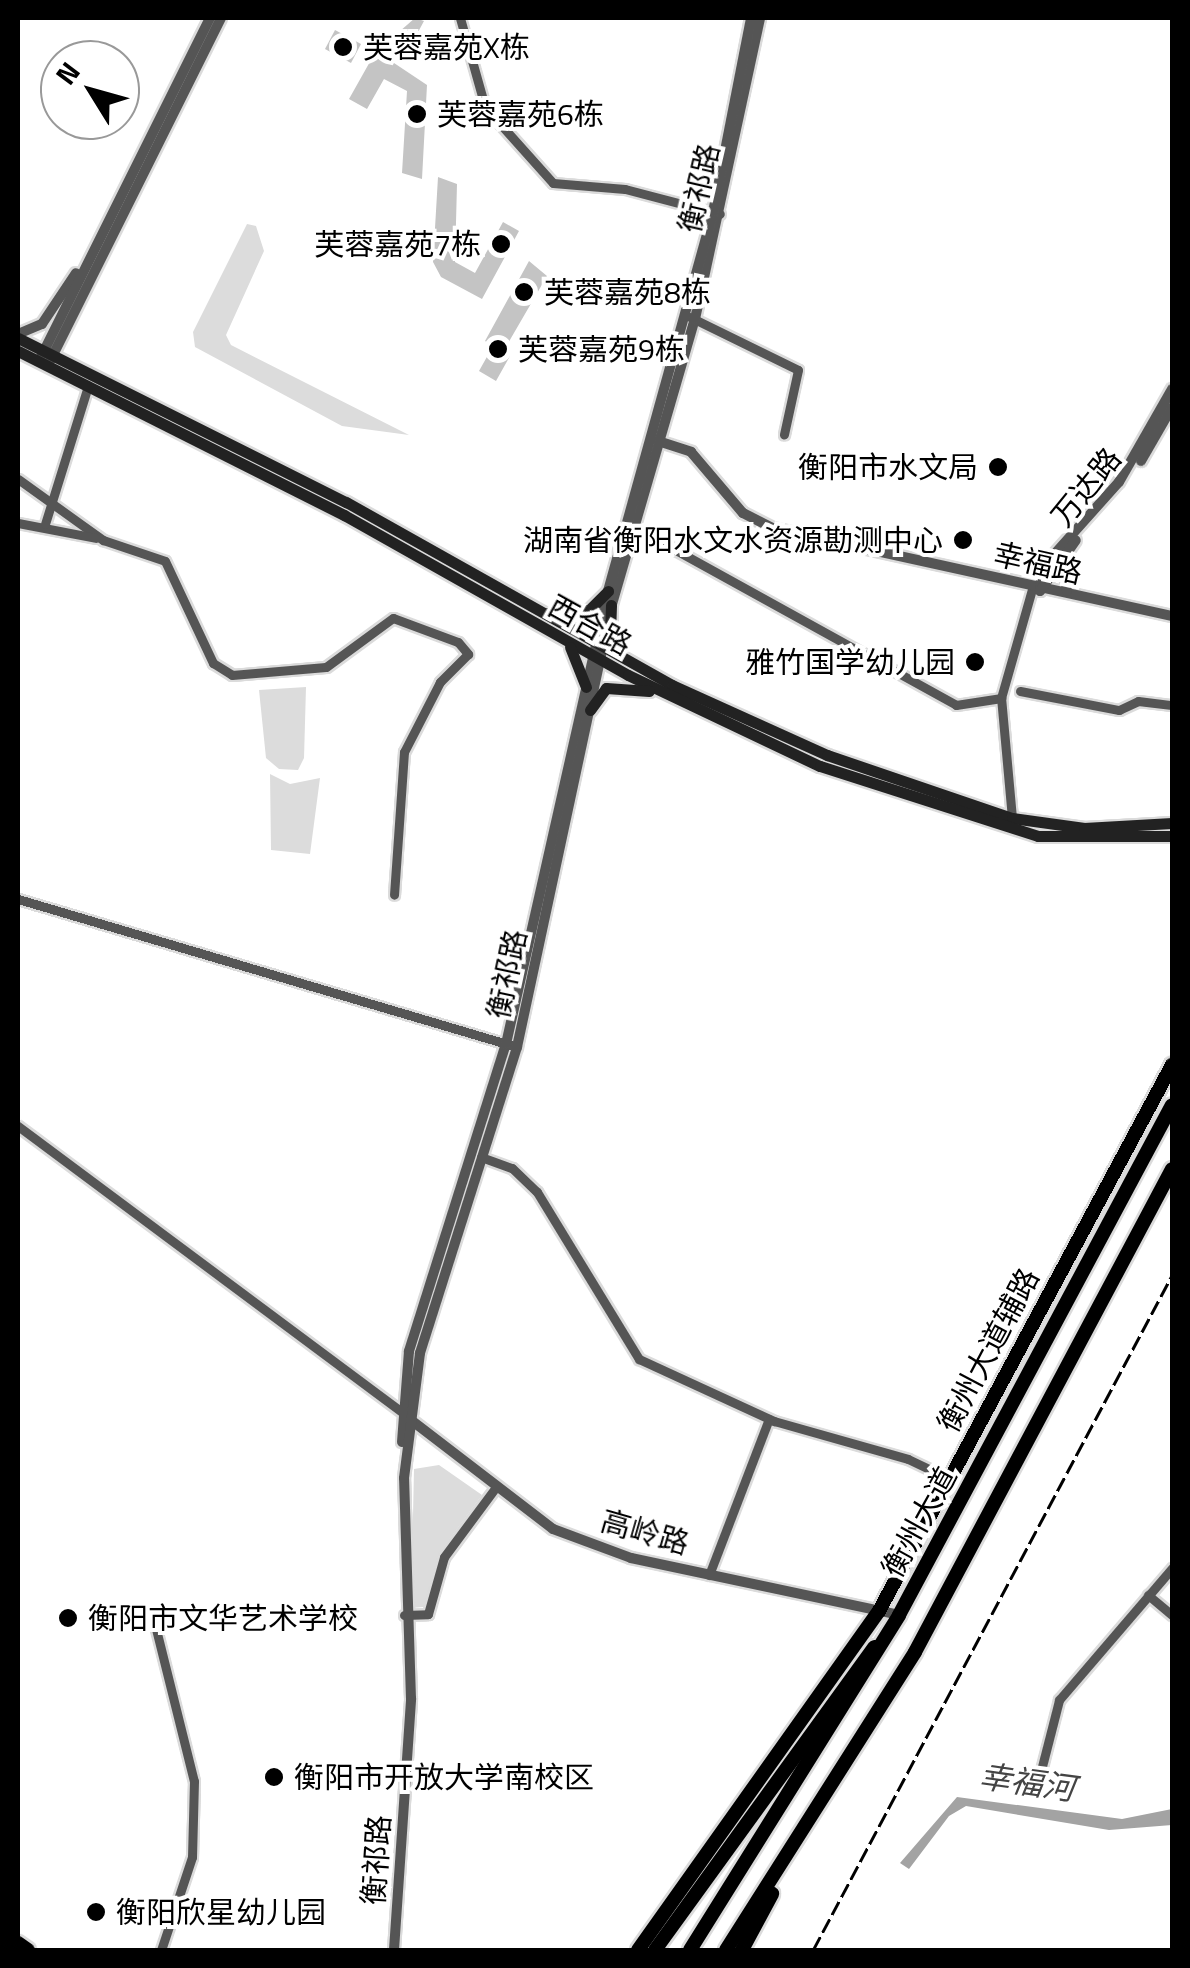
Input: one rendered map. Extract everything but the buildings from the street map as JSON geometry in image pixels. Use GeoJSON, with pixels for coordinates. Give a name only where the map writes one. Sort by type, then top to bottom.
{"type":"FeatureCollection","features":[{"type":"Feature","properties":{"kind":"main road","name":"西合路"},"geometry":{"type":"LineString","coordinates":[[18,336],[88,386],[344,515],[556,634],[634,664],[827,754],[1012,818],[1084,828],[1172,823]]}},
{"type":"Feature","properties":{"kind":"main road","name":"西合路"},"geometry":{"type":"LineString","coordinates":[[18,351],[46,359],[346,502],[535,611],[667,694],[820,766],[1009,830],[1082,841],[1172,836]]}},
{"type":"Feature","properties":{"kind":"main road"},"geometry":{"type":"LineString","coordinates":[[535,611],[574,616],[608,591]]}},
{"type":"Feature","properties":{"kind":"main road"},"geometry":{"type":"LineString","coordinates":[[611,605],[610,639],[634,664]]}},
{"type":"Feature","properties":{"kind":"main road"},"geometry":{"type":"LineString","coordinates":[[556,634],[578,653],[586,687]]}},
{"type":"Feature","properties":{"kind":"main road"},"geometry":{"type":"LineString","coordinates":[[590,710],[606,688],[667,694]]}},
{"type":"Feature","properties":{"kind":"main road","name":"衡州大道辅路"},"geometry":{"type":"LineString","coordinates":[[638,1950],[879,1611],[1172,1065]]}},
{"type":"Feature","properties":{"kind":"main road","name":"衡州大道"},"geometry":{"type":"LineString","coordinates":[[690,1950],[900,1615],[1172,1105]]}},
{"type":"Feature","properties":{"kind":"main road","name":"衡州大道"},"geometry":{"type":"LineString","coordinates":[[726,1950],[915,1652],[1172,1169]]}},
{"type":"Feature","properties":{"kind":"main road"},"geometry":{"type":"LineString","coordinates":[[653,1950],[900,1615]]}},
{"type":"Feature","properties":{"kind":"main road"},"geometry":{"type":"LineString","coordinates":[[742,1950],[817,1809]]}},
{"type":"Feature","properties":{"kind":"main road"},"geometry":{"type":"LineString","coordinates":[[18,1943],[28,1950]]}},
{"type":"Feature","properties":{"kind":"street"},"geometry":{"type":"LineString","coordinates":[[46,359],[104,231],[210,18]]}},
{"type":"Feature","properties":{"kind":"street"},"geometry":{"type":"LineString","coordinates":[[46,359],[221,18]]}},
{"type":"Feature","properties":{"kind":"street"},"geometry":{"type":"LineString","coordinates":[[460,18],[485,106],[554,183],[625,189],[716,213]]}},
{"type":"Feature","properties":{"kind":"street","name":"衡祁路"},"geometry":{"type":"LineString","coordinates":[[716,213],[750,18]]}},
{"type":"Feature","properties":{"kind":"street","name":"衡祁路"},"geometry":{"type":"LineString","coordinates":[[392,1950],[411,1699],[404,1478],[409,1351],[511,1045],[586,687],[691,317],[760,18]]}},
{"type":"Feature","properties":{"kind":"street"},"geometry":{"type":"LineString","coordinates":[[18,336],[42,324],[104,231]]}},
{"type":"Feature","properties":{"kind":"street"},"geometry":{"type":"LineString","coordinates":[[691,317],[798,370],[784,434]]}},
{"type":"Feature","properties":{"kind":"street"},"geometry":{"type":"LineString","coordinates":[[45,524],[88,386]]}},
{"type":"Feature","properties":{"kind":"street","name":"万达路"},"geometry":{"type":"LineString","coordinates":[[1038,587],[1042,568],[1119,482],[1172,389]]}},
{"type":"Feature","properties":{"kind":"street","name":"万达路"},"geometry":{"type":"LineString","coordinates":[[1038,587],[1124,485],[1172,407]]}},
{"type":"Feature","properties":{"kind":"street","name":"衡祁路"},"geometry":{"type":"LineString","coordinates":[[408,1417],[420,1354],[511,1045],[590,710],[608,591],[658,439]]}},
{"type":"Feature","properties":{"kind":"street","name":"幸福路"},"geometry":{"type":"LineString","coordinates":[[658,439],[693,447],[747,510],[774,524],[1038,587],[1172,613]]}},
{"type":"Feature","properties":{"kind":"street","name":"幸福路"},"geometry":{"type":"LineString","coordinates":[[658,439],[690,452],[744,513],[772,528],[1172,613]]}},
{"type":"Feature","properties":{"kind":"street"},"geometry":{"type":"LineString","coordinates":[[18,479],[103,540]]}},
{"type":"Feature","properties":{"kind":"street"},"geometry":{"type":"LineString","coordinates":[[18,524],[45,524],[165,561],[212,663],[232,675],[326,667],[394,618],[429,625],[468,654],[440,682],[404,752],[394,895]]}},
{"type":"Feature","properties":{"kind":"street"},"geometry":{"type":"LineString","coordinates":[[634,528],[956,705],[1001,698]]}},
{"type":"Feature","properties":{"kind":"street"},"geometry":{"type":"LineString","coordinates":[[1067,591],[1061,568],[1068,550]]}},
{"type":"Feature","properties":{"kind":"street"},"geometry":{"type":"LineString","coordinates":[[1018,580],[1042,568]]}},
{"type":"Feature","properties":{"kind":"street"},"geometry":{"type":"LineString","coordinates":[[1012,818],[1001,698],[1038,587]]}},
{"type":"Feature","properties":{"kind":"street"},"geometry":{"type":"LineString","coordinates":[[1020,690],[1118,710],[1138,702],[1172,704]]}},
{"type":"Feature","properties":{"kind":"street"},"geometry":{"type":"LineString","coordinates":[[18,899],[511,1045]]}},
{"type":"Feature","properties":{"kind":"street"},"geometry":{"type":"LineString","coordinates":[[18,1126],[408,1417]]}},
{"type":"Feature","properties":{"kind":"street"},"geometry":{"type":"LineString","coordinates":[[481,1157],[512,1168],[537,1192],[639,1358],[769,1419],[908,1458],[950,1480]]}},
{"type":"Feature","properties":{"kind":"street","name":"高岭路"},"geometry":{"type":"LineString","coordinates":[[408,1417],[553,1529],[631,1558],[900,1615]]}},
{"type":"Feature","properties":{"kind":"street"},"geometry":{"type":"LineString","coordinates":[[709,1575],[769,1419]]}},
{"type":"Feature","properties":{"kind":"street"},"geometry":{"type":"LineString","coordinates":[[406,1614],[428,1614],[444,1557],[496,1488]]}},
{"type":"Feature","properties":{"kind":"street"},"geometry":{"type":"LineString","coordinates":[[1038,1782],[1059,1700],[1172,1568]]}},
{"type":"Feature","properties":{"kind":"street"},"geometry":{"type":"LineString","coordinates":[[1148,1596],[1172,1615]]}},
{"type":"Feature","properties":{"kind":"street"},"geometry":{"type":"LineString","coordinates":[[154,1621],[194,1781],[192,1858],[161,1950]]}},
{"type":"Feature","properties":{"kind":"shaded area"},"geometry":{"type":"Polygon","coordinates":[[[247,224],[256,226],[264,251],[226,335],[231,345],[409,435],[342,426],[195,347],[193,332],[247,224]]]}},
{"type":"Feature","properties":{"kind":"shaded area"},"geometry":{"type":"Polygon","coordinates":[[[306,687],[304,758],[298,770],[279,769],[266,758],[259,690],[306,687]]]}},
{"type":"Feature","properties":{"kind":"shaded area"},"geometry":{"type":"Polygon","coordinates":[[[270,774],[290,784],[320,778],[310,854],[271,850],[270,774]]]}},
{"type":"Feature","properties":{"kind":"shaded area"},"geometry":{"type":"Polygon","coordinates":[[[439,1465],[482,1495],[440,1552],[424,1607],[411,1608],[414,1469],[439,1465]]]}},
{"type":"Feature","properties":{"kind":"shaded area"},"geometry":{"type":"Polygon","coordinates":[[[957,1797],[1122,1819],[1172,1809],[1172,1825],[1109,1830],[966,1806],[949,1816],[909,1869],[900,1863],[957,1797]]]}},
{"type":"Feature","properties":{"kind":"railway"},"geometry":{"type":"LineString","coordinates":[[813,1950],[1172,1275]]}},
{"type":"Feature","properties":{"kind":"place","name":"芙蓉嘉苑X栋"},"geometry":{"type":"Point","coordinates":[343,47]}},
{"type":"Feature","properties":{"kind":"place","name":"芙蓉嘉苑6栋"},"geometry":{"type":"Point","coordinates":[417,114]}},
{"type":"Feature","properties":{"kind":"place","name":"芙蓉嘉苑7栋"},"geometry":{"type":"Point","coordinates":[501,244]}},
{"type":"Feature","properties":{"kind":"place","name":"芙蓉嘉苑8栋"},"geometry":{"type":"Point","coordinates":[524,292]}},
{"type":"Feature","properties":{"kind":"place","name":"芙蓉嘉苑9栋"},"geometry":{"type":"Point","coordinates":[498,349]}},
{"type":"Feature","properties":{"kind":"place","name":"衡阳市水文局"},"geometry":{"type":"Point","coordinates":[998,467]}},
{"type":"Feature","properties":{"kind":"place","name":"湖南省衡阳水文水资源勘测中心"},"geometry":{"type":"Point","coordinates":[963,540]}},
{"type":"Feature","properties":{"kind":"place","name":"雅竹国学幼儿园"},"geometry":{"type":"Point","coordinates":[975,662]}},
{"type":"Feature","properties":{"kind":"place","name":"衡阳市文华艺术学校"},"geometry":{"type":"Point","coordinates":[68,1618]}},
{"type":"Feature","properties":{"kind":"place","name":"衡阳市开放大学南校区"},"geometry":{"type":"Point","coordinates":[274,1777]}},
{"type":"Feature","properties":{"kind":"place","name":"衡阳欣星幼儿园"},"geometry":{"type":"Point","coordinates":[96,1912]}},
{"type":"Feature","properties":{"kind":"water label","name":"幸福河"},"geometry":{"type":"Point","coordinates":[1027,1782]}}]}
